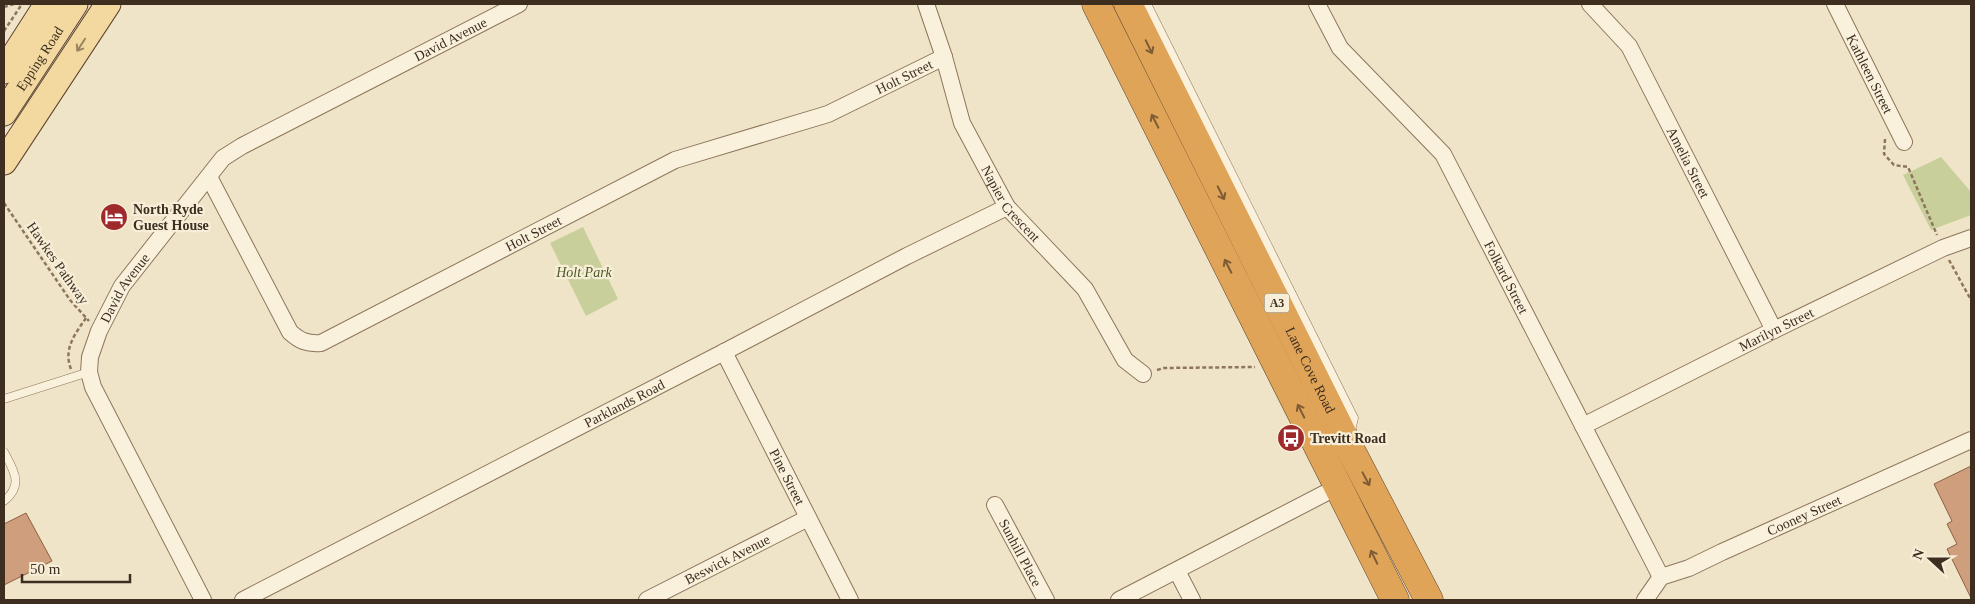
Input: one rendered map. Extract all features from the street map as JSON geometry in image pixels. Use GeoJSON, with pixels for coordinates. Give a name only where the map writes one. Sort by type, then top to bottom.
{"type":"FeatureCollection","features":[{"type":"Feature","properties":{"kind":"highway","name":"Lane Cove Road"},"geometry":{"type":"LineString","coordinates":[[1096,4],[1395,600]]}},
{"type":"Feature","properties":{"kind":"highway","name":"Lane Cove Road"},"geometry":{"type":"LineString","coordinates":[[1128,4],[1346,441],[1429,600]]}},
{"type":"Feature","properties":{"kind":"main road"},"geometry":{"type":"LineString","coordinates":[[28,34],[42,4]]}},
{"type":"Feature","properties":{"kind":"main road","name":"Epping Road"},"geometry":{"type":"LineString","coordinates":[[4,71],[47,4]]}},
{"type":"Feature","properties":{"kind":"main road","name":"Epping Road"},"geometry":{"type":"LineString","coordinates":[[4,113],[75,4]]}},
{"type":"Feature","properties":{"kind":"main road"},"geometry":{"type":"LineString","coordinates":[[4,162],[108,4]]}},
{"type":"Feature","properties":{"kind":"street","name":"Napier Crescent"},"geometry":{"type":"LineString","coordinates":[[926,4],[944,58],[962,123],[1007,207],[1085,289],[1125,360],[1144,374]]}},
{"type":"Feature","properties":{"kind":"street","name":"Folkard Street"},"geometry":{"type":"LineString","coordinates":[[1317,4],[1340,48],[1443,154],[1661,577]]}},
{"type":"Feature","properties":{"kind":"street","name":"Amelia Street"},"geometry":{"type":"LineString","coordinates":[[1590,4],[1629,46],[1774,330]]}},
{"type":"Feature","properties":{"kind":"street","name":"Kathleen Street"},"geometry":{"type":"LineString","coordinates":[[1835,4],[1904,142]]}},
{"type":"Feature","properties":{"kind":"street","name":"David Avenue"},"geometry":{"type":"LineString","coordinates":[[89,372],[90,357],[99,331],[122,286],[223,158],[242,146],[515,5]]}},
{"type":"Feature","properties":{"kind":"street","name":"Holt Street"},"geometry":{"type":"LineString","coordinates":[[209,177],[290,332],[299,340],[310,344],[321,343],[675,160],[828,114],[944,58]]}},
{"type":"Feature","properties":{"kind":"street","name":"Parklands Road"},"geometry":{"type":"LineString","coordinates":[[243,600],[907,256],[1007,207]]}},
{"type":"Feature","properties":{"kind":"street","name":"Marilyn Street"},"geometry":{"type":"LineString","coordinates":[[1584,426],[1774,330],[1945,252],[1971,238]]}},
{"type":"Feature","properties":{"kind":"street","name":"Pine Street"},"geometry":{"type":"LineString","coordinates":[[724,352],[850,600]]}},
{"type":"Feature","properties":{"kind":"street"},"geometry":{"type":"LineString","coordinates":[[89,372],[94,388],[203,600]]}},
{"type":"Feature","properties":{"kind":"street","name":"Cooney Street"},"geometry":{"type":"LineString","coordinates":[[1661,577],[1689,568],[1971,440]]}},
{"type":"Feature","properties":{"kind":"street"},"geometry":{"type":"LineString","coordinates":[[1119,600],[1339,486]]}},
{"type":"Feature","properties":{"kind":"street","name":"Sunhill Place"},"geometry":{"type":"LineString","coordinates":[[995,505],[1046,600]]}},
{"type":"Feature","properties":{"kind":"street","name":"Beswick Avenue"},"geometry":{"type":"LineString","coordinates":[[647,600],[808,518]]}},
{"type":"Feature","properties":{"kind":"street"},"geometry":{"type":"LineString","coordinates":[[1177,571],[1192,600]]}},
{"type":"Feature","properties":{"kind":"street"},"geometry":{"type":"LineString","coordinates":[[1645,600],[1661,577]]}},
{"type":"Feature","properties":{"kind":"lane"},"geometry":{"type":"LineString","coordinates":[[1147,4],[1354,418],[1353,431],[1346,441]]}},
{"type":"Feature","properties":{"kind":"lane"},"geometry":{"type":"LineString","coordinates":[[4,399],[89,372]]}},
{"type":"Feature","properties":{"kind":"lane"},"geometry":{"type":"LineString","coordinates":[[4,452],[16,478],[14,490],[4,501]]}},
{"type":"Feature","properties":{"kind":"path"},"geometry":{"type":"LineString","coordinates":[[4,7],[14,4]]}},
{"type":"Feature","properties":{"kind":"path"},"geometry":{"type":"LineString","coordinates":[[4,31],[22,4]]}},
{"type":"Feature","properties":{"kind":"path"},"geometry":{"type":"LineString","coordinates":[[1908,167],[1945,252],[1971,300]]}},
{"type":"Feature","properties":{"kind":"path","name":"Hawkes Pathway"},"geometry":{"type":"LineString","coordinates":[[4,203],[70,300],[99,331]]}},
{"type":"Feature","properties":{"kind":"path"},"geometry":{"type":"LineString","coordinates":[[1144,374],[1164,368],[1255,367]]}},
{"type":"Feature","properties":{"kind":"green space"},"geometry":{"type":"Polygon","coordinates":[[[1941,157],[1971,192],[1971,215],[1931,230],[1903,175],[1941,157]]]}},
{"type":"Feature","properties":{"kind":"green space","name":"Holt Park"},"geometry":{"type":"Polygon","coordinates":[[[583,227],[618,299],[586,316],[550,243],[583,227]]]}},
{"type":"Feature","properties":{"kind":"building"},"geometry":{"type":"Polygon","coordinates":[[[1971,466],[1971,598],[1947,549],[1957,544],[1947,524],[1952,521],[1934,484],[1971,466]]]}},
{"type":"Feature","properties":{"kind":"building"},"geometry":{"type":"Polygon","coordinates":[[[26,513],[52,561],[4,585],[4,524],[26,513]]]}},
{"type":"Feature","properties":{"kind":"place","name":"North Ryde Guest House"},"geometry":{"type":"Point","coordinates":[114,217]}},
{"type":"Feature","properties":{"kind":"place","name":"Trevitt Road"},"geometry":{"type":"Point","coordinates":[1291,438]}}]}
